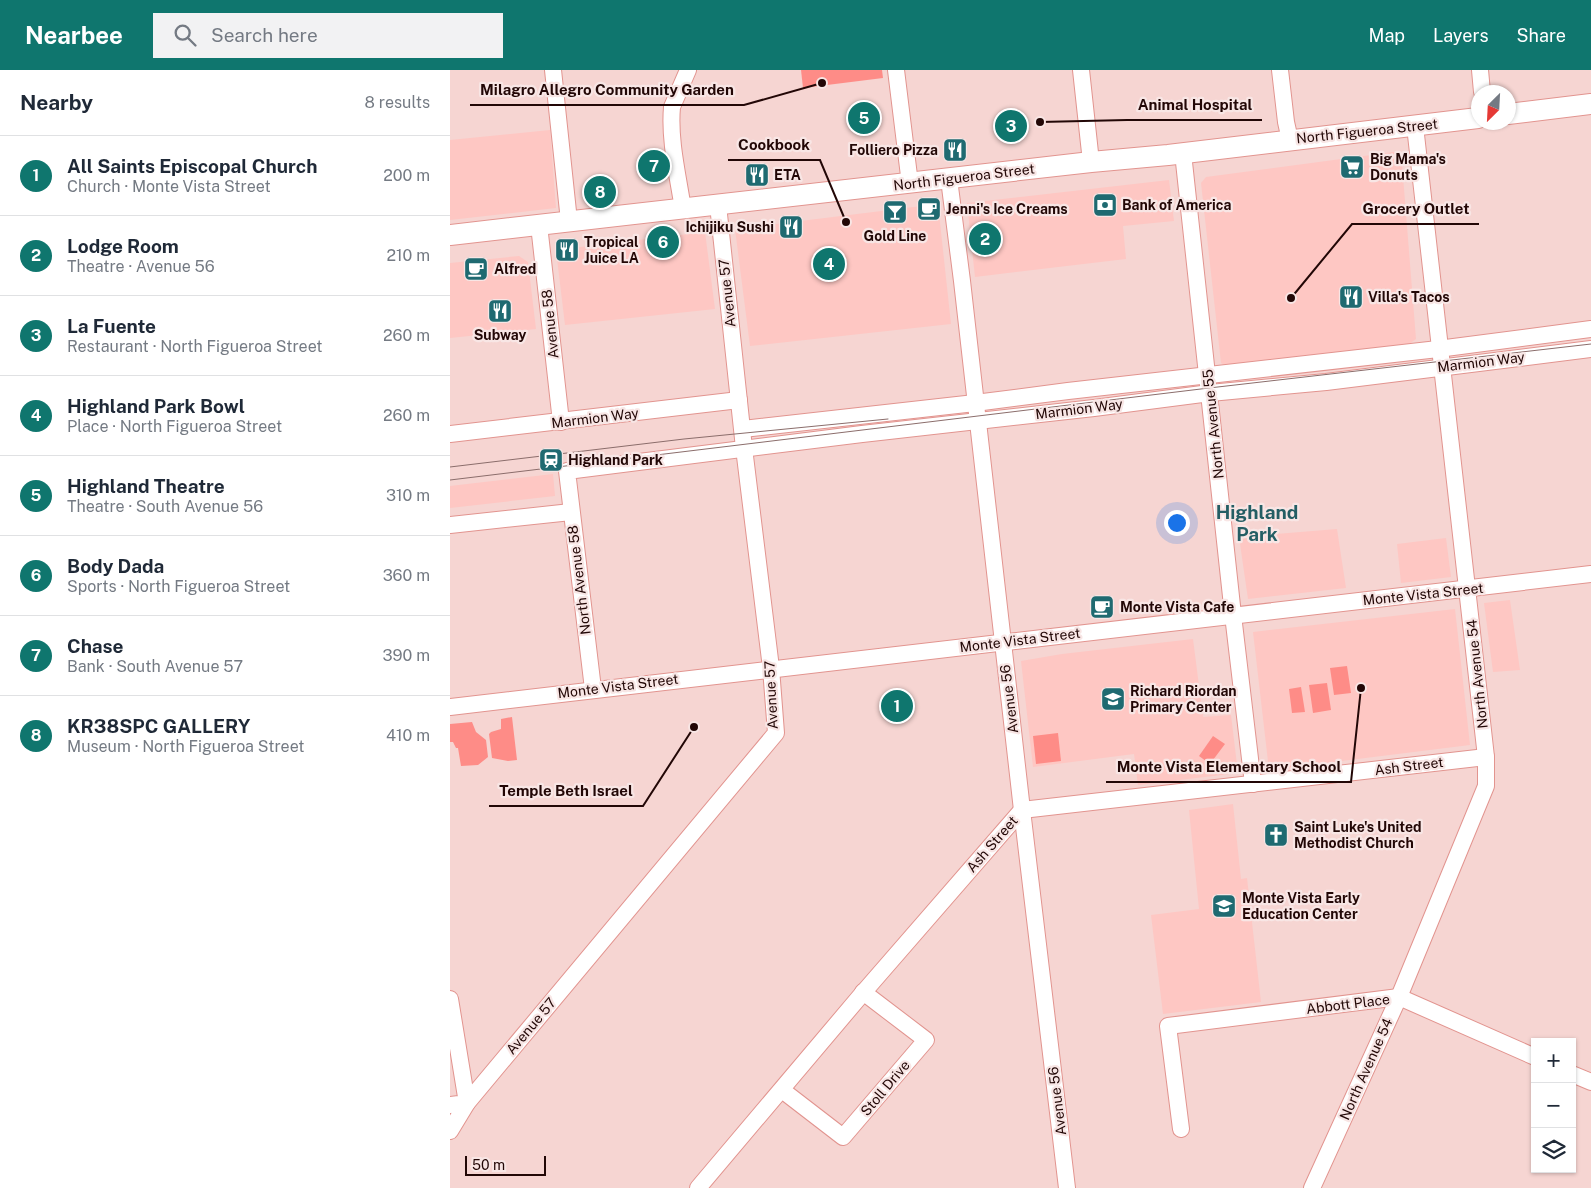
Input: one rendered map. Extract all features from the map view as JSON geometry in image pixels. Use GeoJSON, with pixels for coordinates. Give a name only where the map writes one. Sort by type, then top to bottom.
{"type":"FeatureCollection","features":[{"type":"Feature","properties":{"kind":"main road"},"geometry":{"type":"LineString","coordinates":[[1516,113],[1591,104]]}},
{"type":"Feature","properties":{"kind":"main road","name":"North Figueroa Street"},"geometry":{"type":"LineString","coordinates":[[450,235],[1471,119]]}},
{"type":"Feature","properties":{"kind":"street"},"geometry":{"type":"LineString","coordinates":[[553,70],[569,222]]}},
{"type":"Feature","properties":{"kind":"street"},"geometry":{"type":"LineString","coordinates":[[683,208],[672,130],[672,107],[688,70]]}},
{"type":"Feature","properties":{"kind":"street"},"geometry":{"type":"LineString","coordinates":[[896,70],[910,184]]}},
{"type":"Feature","properties":{"kind":"street"},"geometry":{"type":"LineString","coordinates":[[1081,70],[1092,162]]}},
{"type":"Feature","properties":{"kind":"street"},"geometry":{"type":"LineString","coordinates":[[1280,70],[1290,140]]}},
{"type":"Feature","properties":{"kind":"street"},"geometry":{"type":"LineString","coordinates":[[1480,70],[1481,85]]}},
{"type":"Feature","properties":{"kind":"street","name":"North Avenue 54"},"geometry":{"type":"LineString","coordinates":[[1312,1188],[1399,997],[1486,786],[1486,757],[1442,367],[1438,349],[1415,126]]}},
{"type":"Feature","properties":{"kind":"street","name":"North Avenue 55"},"geometry":{"type":"LineString","coordinates":[[1183,153],[1253,784]]}},
{"type":"Feature","properties":{"kind":"street","name":"Avenue 56"},"geometry":{"type":"LineString","coordinates":[[949,179],[1067,1188]]}},
{"type":"Feature","properties":{"kind":"street","name":"Avenue 57"},"geometry":{"type":"LineString","coordinates":[[450,1131],[467,1103],[776,733],[771,668],[744,448],[718,205]]}},
{"type":"Feature","properties":{"kind":"street","name":"Avenue 58"},"geometry":{"type":"LineString","coordinates":[[539,225],[561,422]]}},
{"type":"Feature","properties":{"kind":"street","name":"Marmion Way"},"geometry":{"type":"LineString","coordinates":[[743,429],[975,403],[1068,390],[1438,349],[1591,329]]}},
{"type":"Feature","properties":{"kind":"street","name":"Marmion Way"},"geometry":{"type":"LineString","coordinates":[[567,471],[744,448],[1210,393],[1326,382],[1591,349]]}},
{"type":"Feature","properties":{"kind":"street","name":"Marmion Way"},"geometry":{"type":"LineString","coordinates":[[450,434],[739,400]]}},
{"type":"Feature","properties":{"kind":"street","name":"North Avenue 58"},"geometry":{"type":"LineString","coordinates":[[567,471],[593,689]]}},
{"type":"Feature","properties":{"kind":"street"},"geometry":{"type":"LineString","coordinates":[[450,525],[571,512]]}},
{"type":"Feature","properties":{"kind":"street","name":"Monte Vista Street"},"geometry":{"type":"LineString","coordinates":[[450,706],[1591,574]]}},
{"type":"Feature","properties":{"kind":"street","name":"Ash Street"},"geometry":{"type":"LineString","coordinates":[[698,1188],[863,992],[1022,810],[1486,757]]}},
{"type":"Feature","properties":{"kind":"street","name":"Stoll Drive"},"geometry":{"type":"LineString","coordinates":[[782,1090],[843,1137],[926,1040],[863,992]]}},
{"type":"Feature","properties":{"kind":"street","name":"Abbott Place"},"geometry":{"type":"LineString","coordinates":[[1181,1129],[1168,1026],[1399,997],[1531,1055]]}},
{"type":"Feature","properties":{"kind":"street"},"geometry":{"type":"LineString","coordinates":[[450,999],[467,1103],[450,1105]]}},
{"type":"Feature","properties":{"kind":"street"},"geometry":{"type":"LineString","coordinates":[[1576,1076],[1591,1082]]}},
{"type":"Feature","properties":{"kind":"shaded area"},"geometry":{"type":"Polygon","coordinates":[[[801,70],[882,70],[883,78],[803,88],[801,70]]]}},
{"type":"Feature","properties":{"kind":"shaded area"},"geometry":{"type":"Polygon","coordinates":[[[550,130],[556,208],[450,220],[450,140],[550,130]]]}},
{"type":"Feature","properties":{"kind":"shaded area"},"geometry":{"type":"Polygon","coordinates":[[[1401,151],[1416,339],[1408,345],[1228,367],[1221,363],[1201,183],[1206,177],[1401,151]]]}},
{"type":"Feature","properties":{"kind":"shaded area"},"geometry":{"type":"Polygon","coordinates":[[[1169,180],[1174,221],[1123,226],[1126,259],[975,277],[967,203],[1169,180]]]}},
{"type":"Feature","properties":{"kind":"shaded area"},"geometry":{"type":"Polygon","coordinates":[[[938,204],[951,324],[750,346],[735,229],[938,204]]]}},
{"type":"Feature","properties":{"kind":"shaded area"},"geometry":{"type":"Polygon","coordinates":[[[705,232],[715,309],[565,325],[556,250],[705,232]]]}},
{"type":"Feature","properties":{"kind":"shaded area"},"geometry":{"type":"Polygon","coordinates":[[[519,256],[528,262],[536,329],[450,338],[450,263],[519,256]]]}},
{"type":"Feature","properties":{"kind":"shaded area"},"geometry":{"type":"Polygon","coordinates":[[[553,474],[555,496],[450,508],[450,486],[553,474]]]}},
{"type":"Feature","properties":{"kind":"shaded area"},"geometry":{"type":"Polygon","coordinates":[[[1337,529],[1346,588],[1248,599],[1239,537],[1337,529]]]}},
{"type":"Feature","properties":{"kind":"shaded area"},"geometry":{"type":"Polygon","coordinates":[[[1446,538],[1451,577],[1401,583],[1397,544],[1446,538]]]}},
{"type":"Feature","properties":{"kind":"shaded area"},"geometry":{"type":"Polygon","coordinates":[[[1510,600],[1520,670],[1493,672],[1484,603],[1510,600]]]}},
{"type":"Feature","properties":{"kind":"shaded area"},"geometry":{"type":"Polygon","coordinates":[[[1455,609],[1470,745],[1269,770],[1253,632],[1455,609]]]}},
{"type":"Feature","properties":{"kind":"shaded area","name":"Richard Riordan Primary Center"},"geometry":{"type":"Polygon","coordinates":[[[1193,639],[1203,717],[1231,715],[1238,773],[1138,785],[1134,754],[1033,767],[1021,661],[1062,654],[1193,639]]]}},
{"type":"Feature","properties":{"kind":"shaded area"},"geometry":{"type":"Polygon","coordinates":[[[1347,666],[1351,693],[1334,695],[1330,668],[1347,666]]]}},
{"type":"Feature","properties":{"kind":"shaded area"},"geometry":{"type":"Polygon","coordinates":[[[1327,683],[1331,710],[1313,713],[1309,685],[1327,683]]]}},
{"type":"Feature","properties":{"kind":"shaded area"},"geometry":{"type":"Polygon","coordinates":[[[1301,687],[1305,712],[1292,713],[1289,689],[1301,687]]]}},
{"type":"Feature","properties":{"kind":"shaded area"},"geometry":{"type":"Polygon","coordinates":[[[512,717],[517,760],[508,761],[492,758],[489,734],[501,729],[501,719],[512,717]]]}},
{"type":"Feature","properties":{"kind":"shaded area"},"geometry":{"type":"Polygon","coordinates":[[[472,722],[476,732],[486,740],[488,757],[478,765],[461,766],[458,748],[456,748],[453,742],[450,742],[450,724],[472,722]]]}},
{"type":"Feature","properties":{"kind":"shaded area"},"geometry":{"type":"Polygon","coordinates":[[[1058,733],[1061,761],[1036,764],[1033,736],[1058,733]]]}},
{"type":"Feature","properties":{"kind":"shaded area"},"geometry":{"type":"Polygon","coordinates":[[[1213,736],[1225,744],[1210,764],[1199,756],[1213,736]]]}},
{"type":"Feature","properties":{"kind":"shaded area","name":"Monte Vista Early Education Center"},"geometry":{"type":"Polygon","coordinates":[[[1233,804],[1241,879],[1247,878],[1261,1002],[1163,1014],[1151,915],[1199,909],[1189,810],[1233,804]]]}},
{"type":"Feature","properties":{"kind":"tram line"},"geometry":{"type":"LineString","coordinates":[[450,480],[1209,388],[1591,344]]}},
{"type":"Feature","properties":{"kind":"tram line"},"geometry":{"type":"LineString","coordinates":[[450,467],[684,439],[888,419]]}},
{"type":"Feature","properties":{"kind":"place","name":"Milagro Allegro Community Garden"},"geometry":{"type":"Point","coordinates":[822,83]}},
{"type":"Feature","properties":{"kind":"place","name":"Highland Theatre"},"geometry":{"type":"Point","coordinates":[864,118]}},
{"type":"Feature","properties":{"kind":"place","name":"Animal Hospital"},"geometry":{"type":"Point","coordinates":[1040,122]}},
{"type":"Feature","properties":{"kind":"place","name":"La Fuente"},"geometry":{"type":"Point","coordinates":[1011,126]}},
{"type":"Feature","properties":{"kind":"place","name":"Folliero Pizza"},"geometry":{"type":"Point","coordinates":[955,150]}},
{"type":"Feature","properties":{"kind":"place","name":"Chase"},"geometry":{"type":"Point","coordinates":[654,166]}},
{"type":"Feature","properties":{"kind":"place","name":"Big Mama's Donuts"},"geometry":{"type":"Point","coordinates":[1352,167]}},
{"type":"Feature","properties":{"kind":"place","name":"ETA"},"geometry":{"type":"Point","coordinates":[757,175]}},
{"type":"Feature","properties":{"kind":"place","name":"KR38SPC GALLERY"},"geometry":{"type":"Point","coordinates":[600,192]}},
{"type":"Feature","properties":{"kind":"place","name":"Bank of America"},"geometry":{"type":"Point","coordinates":[1105,205]}},
{"type":"Feature","properties":{"kind":"place","name":"Jenni's Ice Creams"},"geometry":{"type":"Point","coordinates":[929,209]}},
{"type":"Feature","properties":{"kind":"place","name":"Gold Line"},"geometry":{"type":"Point","coordinates":[895,212]}},
{"type":"Feature","properties":{"kind":"place","name":"Cookbook"},"geometry":{"type":"Point","coordinates":[846,222]}},
{"type":"Feature","properties":{"kind":"place","name":"Ichijiku Sushi"},"geometry":{"type":"Point","coordinates":[791,227]}},
{"type":"Feature","properties":{"kind":"place","name":"Lodge Room"},"geometry":{"type":"Point","coordinates":[985,239]}},
{"type":"Feature","properties":{"kind":"place","name":"Body Dada"},"geometry":{"type":"Point","coordinates":[663,242]}},
{"type":"Feature","properties":{"kind":"place","name":"Tropical Juice LA"},"geometry":{"type":"Point","coordinates":[567,250]}},
{"type":"Feature","properties":{"kind":"place","name":"Highland Park Bowl"},"geometry":{"type":"Point","coordinates":[829,264]}},
{"type":"Feature","properties":{"kind":"place","name":"Alfred"},"geometry":{"type":"Point","coordinates":[476,269]}},
{"type":"Feature","properties":{"kind":"place","name":"Villa's Tacos"},"geometry":{"type":"Point","coordinates":[1351,297]}},
{"type":"Feature","properties":{"kind":"place","name":"Grocery Outlet"},"geometry":{"type":"Point","coordinates":[1291,298]}},
{"type":"Feature","properties":{"kind":"place","name":"Subway"},"geometry":{"type":"Point","coordinates":[500,311]}},
{"type":"Feature","properties":{"kind":"place","name":"Highland Park"},"geometry":{"type":"Point","coordinates":[551,460]}},
{"type":"Feature","properties":{"kind":"place","name":"Monte Vista Cafe"},"geometry":{"type":"Point","coordinates":[1102,607]}},
{"type":"Feature","properties":{"kind":"place","name":"Monte Vista Elementary School"},"geometry":{"type":"Point","coordinates":[1361,688]}},
{"type":"Feature","properties":{"kind":"place","name":"Richard Riordan Primary Center"},"geometry":{"type":"Point","coordinates":[1113,699]}},
{"type":"Feature","properties":{"kind":"place","name":"All Saints Episcopal Church"},"geometry":{"type":"Point","coordinates":[897,706]}},
{"type":"Feature","properties":{"kind":"place","name":"Temple Beth Israel"},"geometry":{"type":"Point","coordinates":[694,727]}},
{"type":"Feature","properties":{"kind":"place","name":"Saint Luke's United Methodist Church"},"geometry":{"type":"Point","coordinates":[1276,835]}},
{"type":"Feature","properties":{"kind":"place","name":"Monte Vista Early Education Center"},"geometry":{"type":"Point","coordinates":[1224,906]}},
{"type":"Feature","properties":{"kind":"district","name":"Highland Park"},"geometry":{"type":"Point","coordinates":[1257,523]}}]}
